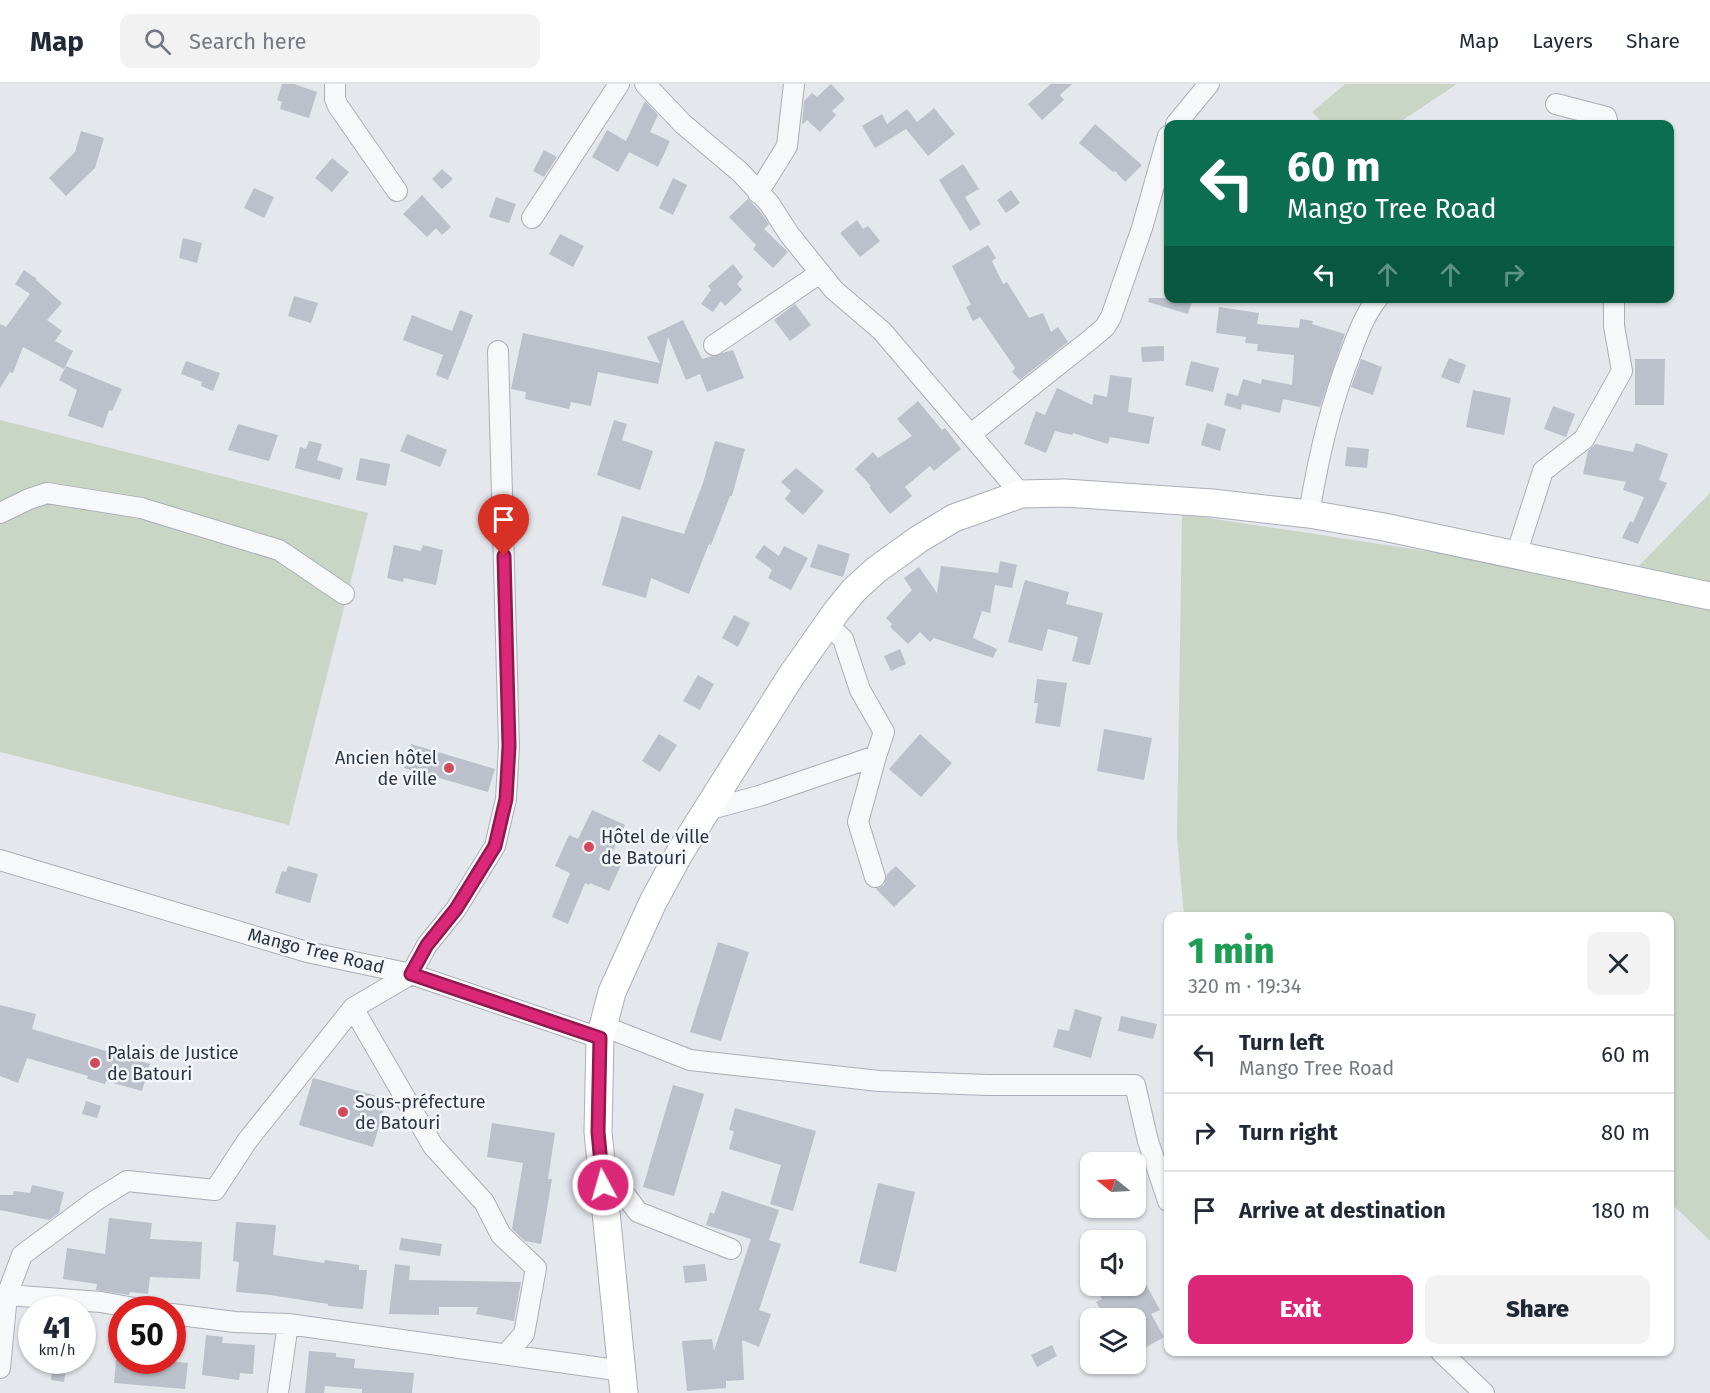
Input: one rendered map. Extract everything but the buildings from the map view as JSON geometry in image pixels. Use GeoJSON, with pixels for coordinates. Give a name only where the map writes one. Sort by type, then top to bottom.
{"type":"FeatureCollection","features":[{"type":"Feature","properties":{"kind":"main road"},"geometry":{"type":"LineString","coordinates":[[623,1382],[598,1132],[601,1032],[612,992],[653,902],[707,810],[791,676],[854,590],[876,570],[918,539],[954,518],[1021,494],[1065,493],[1212,503],[1309,514],[1384,527],[1710,596]]}},
{"type":"Feature","properties":{"kind":"street"},"geometry":{"type":"LineString","coordinates":[[335,84],[334,99],[338,106],[397,191]]}},
{"type":"Feature","properties":{"kind":"street"},"geometry":{"type":"LineString","coordinates":[[532,218],[619,84]]}},
{"type":"Feature","properties":{"kind":"street"},"geometry":{"type":"LineString","coordinates":[[645,84],[683,124],[740,172],[769,203],[789,234],[834,290],[882,331],[1021,494]]}},
{"type":"Feature","properties":{"kind":"street"},"geometry":{"type":"LineString","coordinates":[[758,193],[787,146],[794,84]]}},
{"type":"Feature","properties":{"kind":"street"},"geometry":{"type":"LineString","coordinates":[[1179,120],[1209,84]]}},
{"type":"Feature","properties":{"kind":"street"},"geometry":{"type":"LineString","coordinates":[[1556,104],[1606,117],[1607,120]]}},
{"type":"Feature","properties":{"kind":"street"},"geometry":{"type":"LineString","coordinates":[[971,434],[1105,327],[1111,317],[1139,238],[1164,150]]}},
{"type":"Feature","properties":{"kind":"street"},"geometry":{"type":"LineString","coordinates":[[714,345],[820,273]]}},
{"type":"Feature","properties":{"kind":"street"},"geometry":{"type":"LineString","coordinates":[[1309,514],[1317,465],[1330,411],[1353,346],[1374,303]]}},
{"type":"Feature","properties":{"kind":"street"},"geometry":{"type":"LineString","coordinates":[[1516,555],[1544,471],[1584,439],[1622,371],[1614,326],[1614,303]]}},
{"type":"Feature","properties":{"kind":"street"},"geometry":{"type":"LineString","coordinates":[[0,1368],[4,1296],[22,1255],[95,1201],[127,1181],[215,1190],[247,1141],[354,1008],[411,974],[427,945],[456,909],[495,846],[506,799],[509,746],[498,351]]}},
{"type":"Feature","properties":{"kind":"street"},"geometry":{"type":"LineString","coordinates":[[0,513],[29,499],[47,494],[141,508],[279,550],[344,594]]}},
{"type":"Feature","properties":{"kind":"street"},"geometry":{"type":"LineString","coordinates":[[827,624],[843,639],[860,690],[884,732],[858,822],[875,877]]}},
{"type":"Feature","properties":{"kind":"street"},"geometry":{"type":"LineString","coordinates":[[707,810],[759,796],[876,756]]}},
{"type":"Feature","properties":{"kind":"street","name":"Mango Tree Road"},"geometry":{"type":"LineString","coordinates":[[0,861],[307,952],[411,974],[690,1060],[879,1081],[988,1085],[1136,1085],[1148,1141],[1164,1189]]}},
{"type":"Feature","properties":{"kind":"street"},"geometry":{"type":"LineString","coordinates":[[354,1008],[433,1146],[484,1202],[501,1235],[536,1268],[524,1334],[506,1354]]}},
{"type":"Feature","properties":{"kind":"street"},"geometry":{"type":"LineString","coordinates":[[601,1163],[638,1212],[731,1249]]}},
{"type":"Feature","properties":{"kind":"street"},"geometry":{"type":"LineString","coordinates":[[4,1296],[108,1303]]}},
{"type":"Feature","properties":{"kind":"street"},"geometry":{"type":"LineString","coordinates":[[186,1316],[235,1322],[288,1324],[506,1354],[623,1382]]}},
{"type":"Feature","properties":{"kind":"street"},"geometry":{"type":"LineString","coordinates":[[278,1393],[288,1324]]}},
{"type":"Feature","properties":{"kind":"street"},"geometry":{"type":"LineString","coordinates":[[1445,1356],[1484,1393]]}},
{"type":"Feature","properties":{"kind":"green space"},"geometry":{"type":"Polygon","coordinates":[[[1345,84],[1457,84],[1403,120],[1320,120],[1312,112],[1345,84]]]}},
{"type":"Feature","properties":{"kind":"green space"},"geometry":{"type":"Polygon","coordinates":[[[0,420],[368,513],[289,825],[0,752],[0,420]]]}},
{"type":"Feature","properties":{"kind":"green space"},"geometry":{"type":"Polygon","coordinates":[[[1710,493],[1710,1241],[1674,1206],[1674,912],[1184,912],[1177,837],[1182,514],[1624,581],[1710,493]]]}},
{"type":"Feature","properties":{"kind":"place","name":"Ancien hôtel de ville"},"geometry":{"type":"Point","coordinates":[449,768]}},
{"type":"Feature","properties":{"kind":"place","name":"Hôtel de ville de Batouri"},"geometry":{"type":"Point","coordinates":[589,847]}},
{"type":"Feature","properties":{"kind":"place","name":"Palais de Justice de Batouri"},"geometry":{"type":"Point","coordinates":[95,1063]}},
{"type":"Feature","properties":{"kind":"place","name":"Sous-préfecture de Batouri"},"geometry":{"type":"Point","coordinates":[343,1112]}},
{"type":"Feature","properties":{"kind":"route"},"geometry":{"type":"LineString","coordinates":[[504,556],[509,746],[506,799],[495,846],[456,909],[427,945],[411,974],[600,1038],[598,1132],[603,1185]]}}]}
